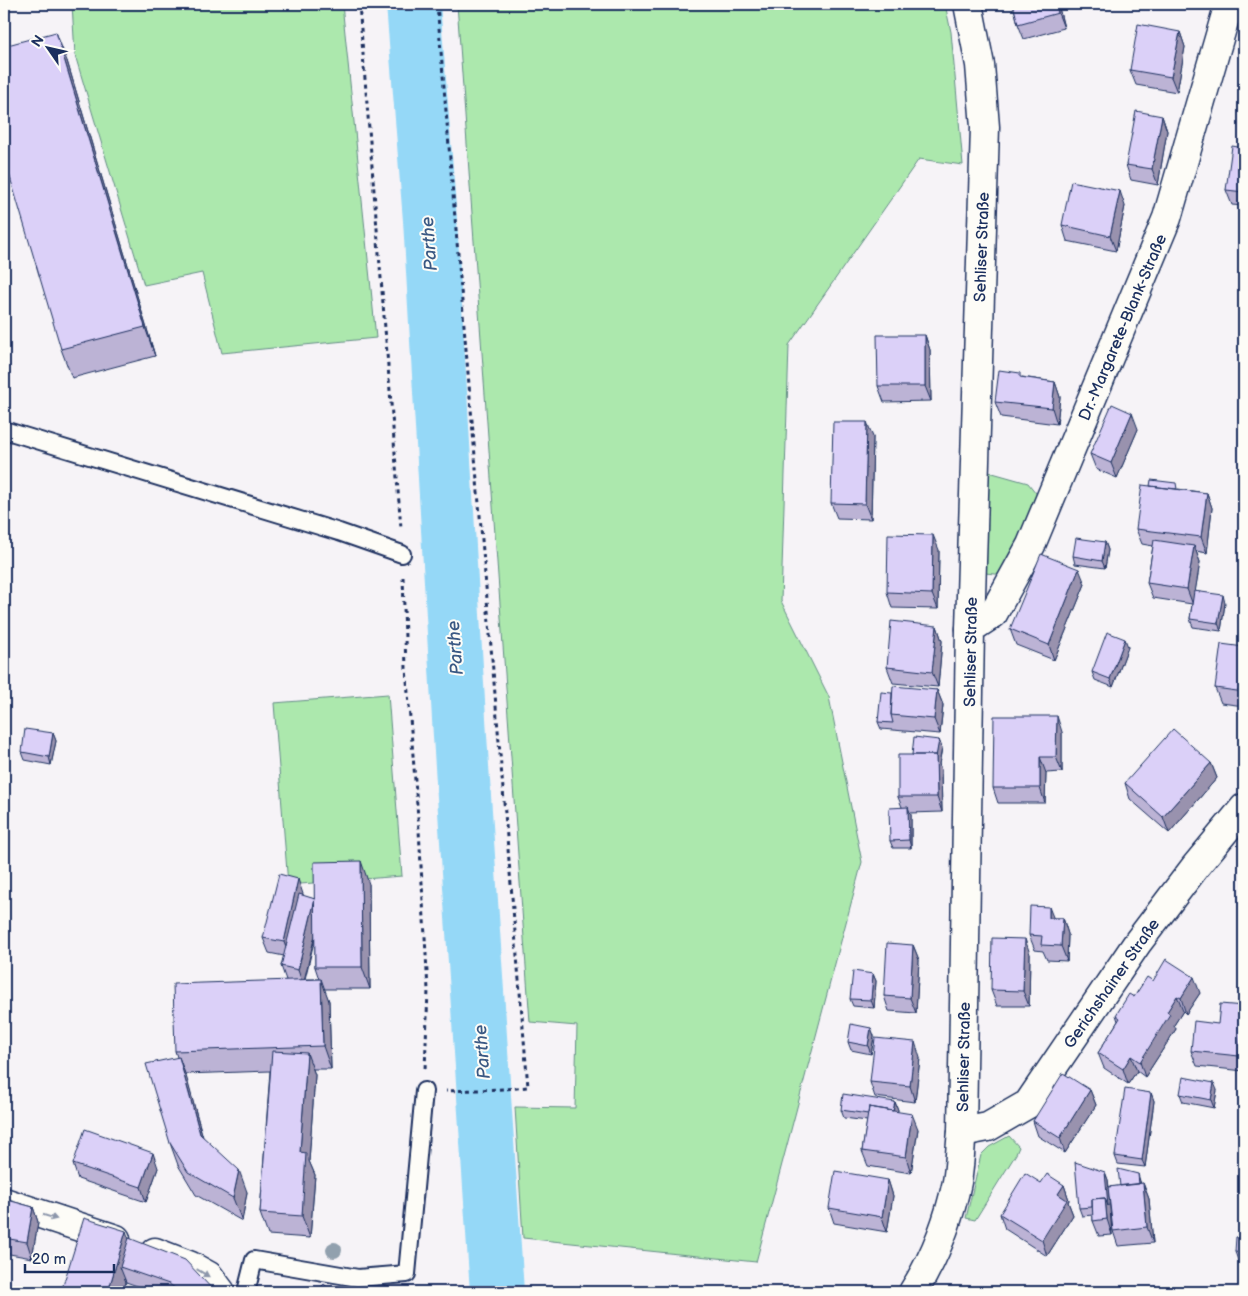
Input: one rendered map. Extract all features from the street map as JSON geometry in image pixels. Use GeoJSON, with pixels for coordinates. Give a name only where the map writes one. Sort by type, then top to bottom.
{"type":"FeatureCollection","features":[{"type":"Feature","properties":{"kind":"street","name":"Sehliser Straße"},"geometry":{"type":"LineString","coordinates":[[914,1292],[943,1232],[957,1181],[962,1132],[970,628],[985,127],[980,66],[968,4]]}},
{"type":"Feature","properties":{"kind":"street","name":"Dr.-Margarete-Blank-Straße"},"geometry":{"type":"LineString","coordinates":[[970,628],[993,614],[1031,545],[1156,246],[1167,218],[1229,4]]}},
{"type":"Feature","properties":{"kind":"street","name":"Gerichshainer Straße"},"geometry":{"type":"LineString","coordinates":[[962,1132],[988,1127],[1028,1104],[1138,942],[1195,866],[1244,808]]}},
{"type":"Feature","properties":{"kind":"street"},"geometry":{"type":"LineString","coordinates":[[4,1202],[158,1253],[191,1266],[209,1276],[221,1292]]}},
{"type":"Feature","properties":{"kind":"lane"},"geometry":{"type":"LineString","coordinates":[[4,430],[339,532],[402,554]]}},
{"type":"Feature","properties":{"kind":"lane"},"geometry":{"type":"LineString","coordinates":[[246,1292],[254,1260],[358,1278],[407,1274],[424,1091]]}},
{"type":"Feature","properties":{"kind":"path"},"geometry":{"type":"LineString","coordinates":[[437,4],[528,1086],[505,1089],[450,1091]]}},
{"type":"Feature","properties":{"kind":"green space"},"geometry":{"type":"Polygon","coordinates":[[[72,4],[342,4],[376,338],[222,353],[202,273],[144,285],[75,55],[72,4]]]}},
{"type":"Feature","properties":{"kind":"green space"},"geometry":{"type":"Polygon","coordinates":[[[457,4],[945,4],[951,32],[963,165],[919,159],[789,345],[781,601],[829,697],[862,862],[756,1262],[523,1238],[515,1107],[575,1108],[577,1026],[530,1022],[457,4]]]}},
{"type":"Feature","properties":{"kind":"green space"},"geometry":{"type":"Polygon","coordinates":[[[989,472],[1028,483],[1040,498],[1006,575],[985,573],[989,472]]]}},
{"type":"Feature","properties":{"kind":"green space"},"geometry":{"type":"Polygon","coordinates":[[[388,694],[402,876],[288,885],[274,703],[388,694]]]}},
{"type":"Feature","properties":{"kind":"green space"},"geometry":{"type":"Polygon","coordinates":[[[1009,1136],[1019,1147],[1016,1154],[975,1220],[966,1218],[981,1155],[989,1147],[1009,1136]]]}},
{"type":"Feature","properties":{"kind":"building"},"geometry":{"type":"Polygon","coordinates":[[[1013,4],[1056,4],[1058,13],[1018,24],[1013,4]]]}},
{"type":"Feature","properties":{"kind":"building"},"geometry":{"type":"Polygon","coordinates":[[[1138,24],[1180,32],[1171,77],[1130,70],[1138,24]]]}},
{"type":"Feature","properties":{"kind":"building"},"geometry":{"type":"Polygon","coordinates":[[[56,32],[145,327],[61,349],[4,157],[4,46],[56,32]]]}},
{"type":"Feature","properties":{"kind":"building"},"geometry":{"type":"Polygon","coordinates":[[[1136,111],[1162,116],[1152,169],[1126,165],[1136,111]]]}},
{"type":"Feature","properties":{"kind":"building"},"geometry":{"type":"Polygon","coordinates":[[[1232,146],[1244,148],[1244,192],[1226,190],[1232,146]]]}},
{"type":"Feature","properties":{"kind":"building"},"geometry":{"type":"Polygon","coordinates":[[[1071,181],[1120,191],[1110,236],[1062,225],[1071,181]]]}},
{"type":"Feature","properties":{"kind":"building"},"geometry":{"type":"Polygon","coordinates":[[[877,335],[925,335],[925,386],[878,386],[877,335]]]}},
{"type":"Feature","properties":{"kind":"building"},"geometry":{"type":"Polygon","coordinates":[[[999,370],[1020,373],[1020,377],[1055,382],[1052,408],[995,402],[999,370]]]}},
{"type":"Feature","properties":{"kind":"building"},"geometry":{"type":"Polygon","coordinates":[[[1112,404],[1132,413],[1111,463],[1090,454],[1112,404]]]}},
{"type":"Feature","properties":{"kind":"building"},"geometry":{"type":"Polygon","coordinates":[[[833,422],[867,422],[865,504],[831,503],[833,422]]]}},
{"type":"Feature","properties":{"kind":"building"},"geometry":{"type":"Polygon","coordinates":[[[1151,480],[1176,483],[1177,489],[1150,486],[1151,480]]]}},
{"type":"Feature","properties":{"kind":"building"},"geometry":{"type":"Polygon","coordinates":[[[1142,485],[1207,493],[1201,537],[1136,529],[1142,485]]]}},
{"type":"Feature","properties":{"kind":"building"},"geometry":{"type":"Polygon","coordinates":[[[888,534],[933,535],[932,594],[887,592],[888,534]]]}},
{"type":"Feature","properties":{"kind":"building"},"geometry":{"type":"Polygon","coordinates":[[[1076,538],[1105,542],[1102,561],[1073,556],[1076,538]]]}},
{"type":"Feature","properties":{"kind":"building"},"geometry":{"type":"Polygon","coordinates":[[[1154,540],[1194,546],[1187,589],[1147,583],[1154,540]]]}},
{"type":"Feature","properties":{"kind":"building"},"geometry":{"type":"Polygon","coordinates":[[[1041,554],[1079,569],[1049,645],[1010,629],[1041,554]]]}},
{"type":"Feature","properties":{"kind":"building"},"geometry":{"type":"Polygon","coordinates":[[[1194,591],[1223,595],[1218,623],[1190,619],[1194,591]]]}},
{"type":"Feature","properties":{"kind":"building"},"geometry":{"type":"Polygon","coordinates":[[[891,621],[937,626],[932,672],[887,667],[891,621]]]}},
{"type":"Feature","properties":{"kind":"building"},"geometry":{"type":"Polygon","coordinates":[[[1107,632],[1125,639],[1110,679],[1092,672],[1107,632]]]}},
{"type":"Feature","properties":{"kind":"building"},"geometry":{"type":"Polygon","coordinates":[[[1221,644],[1244,647],[1244,692],[1215,688],[1221,644]]]}},
{"type":"Feature","properties":{"kind":"building"},"geometry":{"type":"Polygon","coordinates":[[[893,686],[937,690],[934,719],[891,715],[893,686]]]}},
{"type":"Feature","properties":{"kind":"building"},"geometry":{"type":"Polygon","coordinates":[[[881,692],[892,693],[891,715],[893,723],[878,722],[881,692]]]}},
{"type":"Feature","properties":{"kind":"building"},"geometry":{"type":"Polygon","coordinates":[[[994,716],[1057,716],[1056,757],[1040,757],[1040,788],[993,788],[994,716]]]}},
{"type":"Feature","properties":{"kind":"building"},"geometry":{"type":"Polygon","coordinates":[[[25,729],[53,733],[49,757],[22,752],[25,729]]]}},
{"type":"Feature","properties":{"kind":"building"},"geometry":{"type":"Polygon","coordinates":[[[1173,729],[1211,763],[1163,817],[1125,783],[1173,729]]]}},
{"type":"Feature","properties":{"kind":"building"},"geometry":{"type":"Polygon","coordinates":[[[914,737],[939,740],[936,757],[936,755],[912,755],[914,737]]]}},
{"type":"Feature","properties":{"kind":"building"},"geometry":{"type":"Polygon","coordinates":[[[898,755],[936,755],[937,797],[898,797],[898,755]]]}},
{"type":"Feature","properties":{"kind":"building"},"geometry":{"type":"Polygon","coordinates":[[[908,807],[909,840],[890,841],[889,808],[908,807]]]}},
{"type":"Feature","properties":{"kind":"building"},"geometry":{"type":"Polygon","coordinates":[[[361,861],[362,967],[315,967],[314,862],[361,861]]]}},
{"type":"Feature","properties":{"kind":"building"},"geometry":{"type":"Polygon","coordinates":[[[279,874],[298,879],[284,942],[263,938],[279,874]]]}},
{"type":"Feature","properties":{"kind":"building"},"geometry":{"type":"Polygon","coordinates":[[[299,894],[315,899],[298,970],[281,966],[299,894]]]}},
{"type":"Feature","properties":{"kind":"building"},"geometry":{"type":"Polygon","coordinates":[[[1030,906],[1049,907],[1049,918],[1063,918],[1061,946],[1041,945],[1042,936],[1029,935],[1030,906]]]}},
{"type":"Feature","properties":{"kind":"building"},"geometry":{"type":"Polygon","coordinates":[[[992,938],[1025,939],[1023,991],[991,990],[992,938]]]}},
{"type":"Feature","properties":{"kind":"building"},"geometry":{"type":"Polygon","coordinates":[[[887,943],[913,945],[910,998],[884,996],[887,943]]]}},
{"type":"Feature","properties":{"kind":"building"},"geometry":{"type":"Polygon","coordinates":[[[1166,959],[1194,977],[1181,998],[1177,996],[1167,1012],[1170,1014],[1140,1062],[1131,1056],[1123,1069],[1098,1053],[1120,1018],[1116,1015],[1129,994],[1134,997],[1147,977],[1153,981],[1166,959]]]}},
{"type":"Feature","properties":{"kind":"building"},"geometry":{"type":"Polygon","coordinates":[[[853,971],[873,974],[871,1000],[850,999],[853,971]]]}},
{"type":"Feature","properties":{"kind":"building"},"geometry":{"type":"Polygon","coordinates":[[[321,979],[323,1046],[175,1051],[173,984],[321,979]]]}},
{"type":"Feature","properties":{"kind":"building"},"geometry":{"type":"Polygon","coordinates":[[[1220,1004],[1244,1006],[1239,1056],[1191,1051],[1194,1021],[1218,1024],[1220,1004]]]}},
{"type":"Feature","properties":{"kind":"building"},"geometry":{"type":"Polygon","coordinates":[[[851,1024],[871,1028],[868,1046],[848,1042],[851,1024]]]}},
{"type":"Feature","properties":{"kind":"building"},"geometry":{"type":"Polygon","coordinates":[[[875,1038],[915,1042],[910,1086],[870,1082],[875,1038]]]}},
{"type":"Feature","properties":{"kind":"building"},"geometry":{"type":"Polygon","coordinates":[[[272,1051],[307,1053],[300,1152],[306,1153],[302,1216],[260,1213],[272,1051]]]}},
{"type":"Feature","properties":{"kind":"building"},"geometry":{"type":"Polygon","coordinates":[[[179,1057],[200,1134],[239,1170],[233,1198],[188,1172],[170,1143],[146,1064],[179,1057]]]}},
{"type":"Feature","properties":{"kind":"building"},"geometry":{"type":"Polygon","coordinates":[[[1063,1073],[1090,1090],[1060,1138],[1033,1121],[1063,1073]]]}},
{"type":"Feature","properties":{"kind":"building"},"geometry":{"type":"Polygon","coordinates":[[[1183,1077],[1214,1083],[1211,1100],[1180,1094],[1183,1077]]]}},
{"type":"Feature","properties":{"kind":"building"},"geometry":{"type":"Polygon","coordinates":[[[1125,1089],[1151,1093],[1142,1160],[1115,1156],[1125,1089]]]}},
{"type":"Feature","properties":{"kind":"building"},"geometry":{"type":"Polygon","coordinates":[[[843,1094],[895,1102],[893,1111],[869,1107],[868,1114],[841,1110],[843,1094]]]}},
{"type":"Feature","properties":{"kind":"building"},"geometry":{"type":"Polygon","coordinates":[[[869,1107],[912,1114],[906,1157],[862,1151],[869,1107]]]}},
{"type":"Feature","properties":{"kind":"building"},"geometry":{"type":"Polygon","coordinates":[[[85,1129],[153,1153],[141,1187],[73,1164],[85,1129]]]}},
{"type":"Feature","properties":{"kind":"building"},"geometry":{"type":"Polygon","coordinates":[[[1075,1162],[1105,1172],[1108,1206],[1105,1198],[1092,1199],[1092,1207],[1079,1208],[1075,1162]]]}},
{"type":"Feature","properties":{"kind":"building"},"geometry":{"type":"Polygon","coordinates":[[[1118,1169],[1138,1174],[1139,1184],[1120,1186],[1118,1169]]]}},
{"type":"Feature","properties":{"kind":"building"},"geometry":{"type":"Polygon","coordinates":[[[835,1171],[888,1180],[882,1217],[829,1208],[835,1171]]]}},
{"type":"Feature","properties":{"kind":"building"},"geometry":{"type":"Polygon","coordinates":[[[1025,1173],[1041,1183],[1047,1174],[1064,1185],[1058,1194],[1067,1200],[1042,1240],[1000,1214],[1025,1173]]]}},
{"type":"Feature","properties":{"kind":"building"},"geometry":{"type":"Polygon","coordinates":[[[1143,1183],[1147,1227],[1113,1231],[1108,1187],[1143,1183]]]}},
{"type":"Feature","properties":{"kind":"building"},"geometry":{"type":"Polygon","coordinates":[[[1105,1198],[1107,1219],[1093,1221],[1092,1199],[1105,1198]]]}},
{"type":"Feature","properties":{"kind":"building"},"geometry":{"type":"Polygon","coordinates":[[[4,1199],[33,1207],[27,1242],[4,1238],[4,1199]]]}},
{"type":"Feature","properties":{"kind":"building"},"geometry":{"type":"Polygon","coordinates":[[[84,1218],[126,1231],[108,1292],[61,1292],[84,1218]]]}},
{"type":"Feature","properties":{"kind":"building"},"geometry":{"type":"Polygon","coordinates":[[[1236,1237],[1244,1238],[1244,1253],[1235,1252],[1236,1237]]]}},
{"type":"Feature","properties":{"kind":"building"},"geometry":{"type":"Polygon","coordinates":[[[129,1238],[185,1260],[215,1292],[181,1292],[169,1284],[120,1267],[129,1238]]]}},
{"type":"Feature","properties":{"kind":"building"},"geometry":{"type":"Polygon","coordinates":[[[324,1284],[333,1292],[316,1292],[324,1284]]]}},
{"type":"Feature","properties":{"kind":"waterway","name":"Parthe"},"geometry":{"type":"LineString","coordinates":[[413,4],[430,220],[460,736],[497,1292]]}}]}
